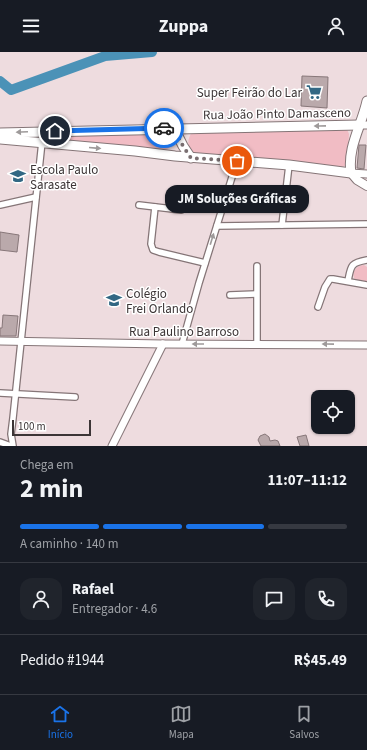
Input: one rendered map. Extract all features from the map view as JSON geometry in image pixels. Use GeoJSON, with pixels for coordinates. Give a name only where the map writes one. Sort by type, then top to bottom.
{"type":"FeatureCollection","features":[{"type":"Feature","properties":{"kind":"main road"},"geometry":{"type":"LineString","coordinates":[[367,101],[363,125],[353,142],[351,158],[352,173],[357,180],[367,186]]}},
{"type":"Feature","properties":{"kind":"main road","name":"Rua João Pinto Damasceno"},"geometry":{"type":"LineString","coordinates":[[0,133],[363,125]]}},
{"type":"Feature","properties":{"kind":"main road"},"geometry":{"type":"LineString","coordinates":[[174,128],[191,158]]}},
{"type":"Feature","properties":{"kind":"main road"},"geometry":{"type":"LineString","coordinates":[[0,139],[135,151],[191,158],[289,165],[352,173]]}},
{"type":"Feature","properties":{"kind":"street"},"geometry":{"type":"LineString","coordinates":[[0,442],[12,446],[11,434],[43,132]]}},
{"type":"Feature","properties":{"kind":"street"},"geometry":{"type":"LineString","coordinates":[[182,344],[216,226],[237,161]]}},
{"type":"Feature","properties":{"kind":"street"},"geometry":{"type":"LineString","coordinates":[[282,225],[289,165]]}},
{"type":"Feature","properties":{"kind":"street"},"geometry":{"type":"LineString","coordinates":[[352,173],[367,174]]}},
{"type":"Feature","properties":{"kind":"street"},"geometry":{"type":"LineString","coordinates":[[0,205],[36,197]]}},
{"type":"Feature","properties":{"kind":"street"},"geometry":{"type":"LineString","coordinates":[[139,205],[181,210]]}},
{"type":"Feature","properties":{"kind":"street"},"geometry":{"type":"LineString","coordinates":[[155,207],[151,244],[153,250],[205,263]]}},
{"type":"Feature","properties":{"kind":"street"},"geometry":{"type":"LineString","coordinates":[[216,226],[367,224]]}},
{"type":"Feature","properties":{"kind":"street"},"geometry":{"type":"LineString","coordinates":[[348,281],[354,262],[367,260]]}},
{"type":"Feature","properties":{"kind":"street"},"geometry":{"type":"LineString","coordinates":[[257,266],[257,343]]}},
{"type":"Feature","properties":{"kind":"street"},"geometry":{"type":"LineString","coordinates":[[318,307],[327,281],[333,278],[367,285]]}},
{"type":"Feature","properties":{"kind":"street"},"geometry":{"type":"LineString","coordinates":[[230,295],[256,294]]}},
{"type":"Feature","properties":{"kind":"street","name":"Rua Paulino Barroso"},"geometry":{"type":"LineString","coordinates":[[0,341],[162,344],[367,344]]}},
{"type":"Feature","properties":{"kind":"street"},"geometry":{"type":"LineString","coordinates":[[112,446],[162,344]]}},
{"type":"Feature","properties":{"kind":"street"},"geometry":{"type":"LineString","coordinates":[[0,393],[75,397]]}},
{"type":"Feature","properties":{"kind":"shaded area"},"geometry":{"type":"Polygon","coordinates":[[[347,129],[349,134],[347,163],[345,166],[341,167],[194,153],[190,150],[188,145],[189,138],[193,131],[347,129]]]}},
{"type":"Feature","properties":{"kind":"shaded area"},"geometry":{"type":"Polygon","coordinates":[[[170,133],[173,142],[171,146],[162,151],[49,139],[46,136],[170,133]]]}},
{"type":"Feature","properties":{"kind":"shaded area"},"geometry":{"type":"Polygon","coordinates":[[[364,265],[367,267],[367,283],[357,282],[354,277],[354,271],[358,267],[364,265]]]}},
{"type":"Feature","properties":{"kind":"building","name":"Super Feirão do Lar"},"geometry":{"type":"Polygon","coordinates":[[[302,76],[328,77],[327,108],[301,106],[302,76]]]}},
{"type":"Feature","properties":{"kind":"building"},"geometry":{"type":"Polygon","coordinates":[[[359,145],[366,145],[364,169],[357,168],[359,145]]]}},
{"type":"Feature","properties":{"kind":"building"},"geometry":{"type":"Polygon","coordinates":[[[0,232],[19,235],[17,252],[0,250],[0,232]]]}},
{"type":"Feature","properties":{"kind":"building"},"geometry":{"type":"Polygon","coordinates":[[[3,315],[18,316],[16,336],[0,336],[3,315]]]}},
{"type":"Feature","properties":{"kind":"building"},"geometry":{"type":"Polygon","coordinates":[[[265,434],[269,437],[270,441],[278,441],[280,446],[261,446],[258,440],[260,436],[265,434]]]}},
{"type":"Feature","properties":{"kind":"building"},"geometry":{"type":"Polygon","coordinates":[[[306,435],[309,446],[300,446],[297,437],[306,435]]]}},
{"type":"Feature","properties":{"kind":"waterway"},"geometry":{"type":"LineString","coordinates":[[0,81],[11,90],[105,56],[152,52]]}},
{"type":"Feature","properties":{"kind":"way so far"},"geometry":{"type":"LineString","coordinates":[[164,128],[174,128],[191,158],[237,161]]}},
{"type":"Feature","properties":{"kind":"place","name":"Super Feirão do Lar"},"geometry":{"type":"Point","coordinates":[314,92]}},
{"type":"Feature","properties":{"kind":"place","name":"JM Soluções Gráficas"},"geometry":{"type":"Point","coordinates":[237,161]}},
{"type":"Feature","properties":{"kind":"place","name":"Escola Paulo Sarasate"},"geometry":{"type":"Point","coordinates":[18,176]}},
{"type":"Feature","properties":{"kind":"place","name":"Colégio Frei Orlando"},"geometry":{"type":"Point","coordinates":[114,300]}},
{"type":"Feature","properties":{"kind":"route"},"geometry":{"type":"LineString","coordinates":[[55,131],[164,128]]}}]}
